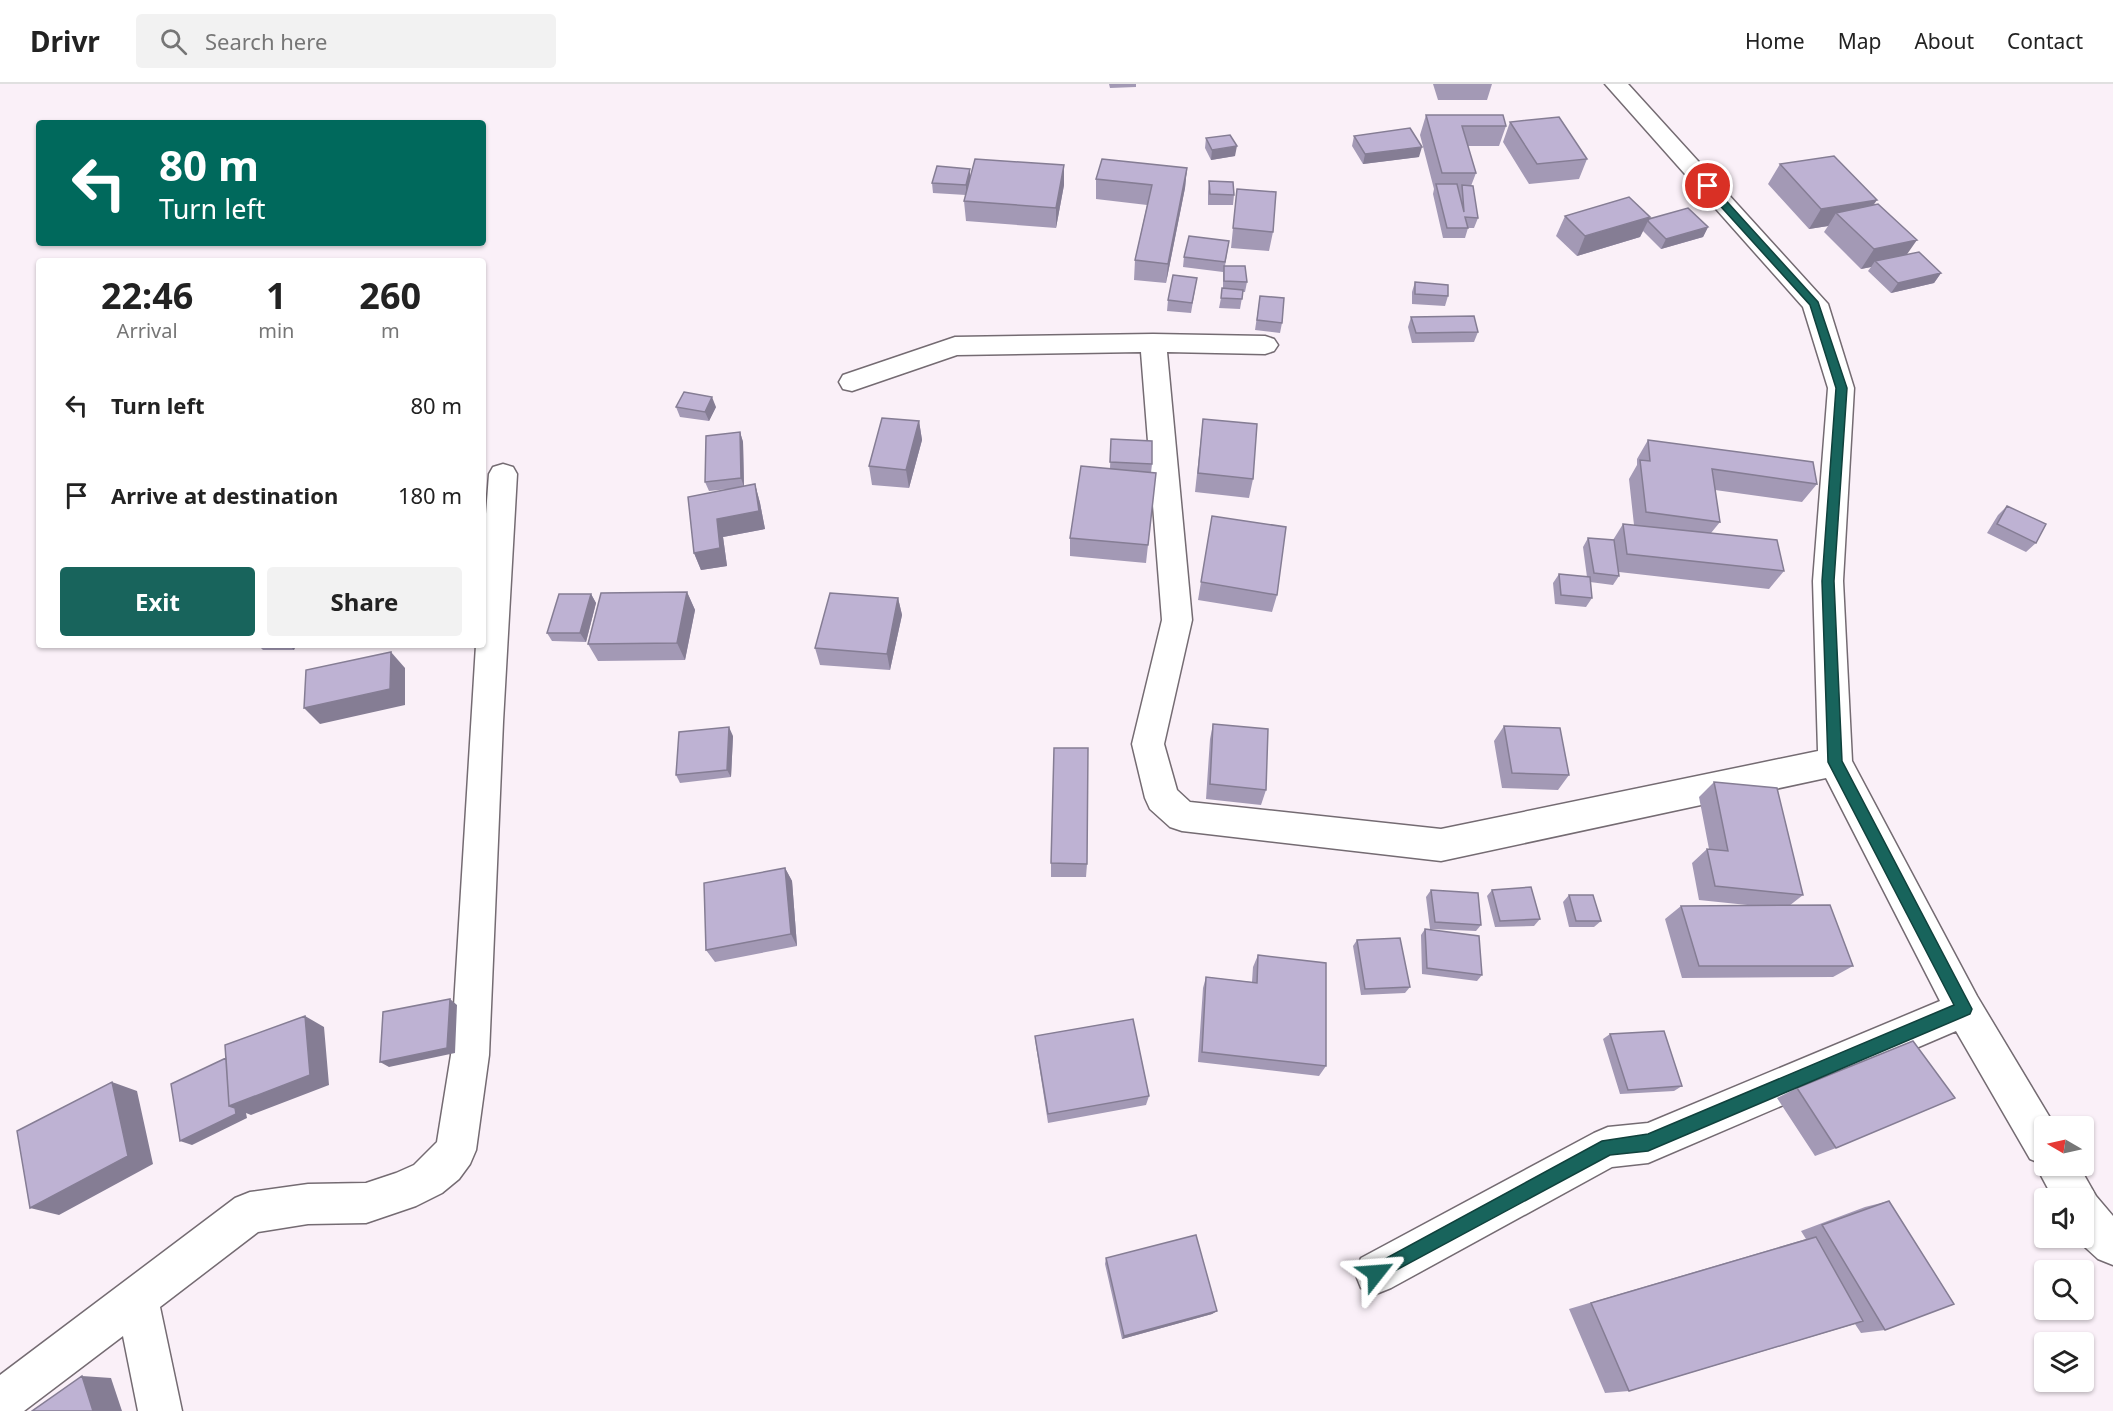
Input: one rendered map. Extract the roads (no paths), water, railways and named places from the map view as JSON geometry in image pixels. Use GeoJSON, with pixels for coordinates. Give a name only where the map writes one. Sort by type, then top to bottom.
{"type":"FeatureCollection","features":[{"type":"Feature","properties":{"kind":"street"},"geometry":{"type":"LineString","coordinates":[[1616,84],[1815,304],[1841,388],[1828,581],[1835,762],[1964,1009],[2034,1128]]}},
{"type":"Feature","properties":{"kind":"street"},"geometry":{"type":"LineString","coordinates":[[1153,343],[1177,620],[1148,744],[1162,798],[1182,816],[1441,845],[1835,762]]}},
{"type":"Feature","properties":{"kind":"street"},"geometry":{"type":"LineString","coordinates":[[852,382],[955,346],[1153,343],[1265,345]]}},
{"type":"Feature","properties":{"kind":"street"},"geometry":{"type":"LineString","coordinates":[[0,1402],[250,1213],[308,1204],[366,1203],[402,1192],[428,1179],[445,1165],[456,1150],[470,1055],[487,722],[503,474]]}},
{"type":"Feature","properties":{"kind":"street"},"geometry":{"type":"LineString","coordinates":[[1376,1273],[1608,1147],[1648,1143],[1964,1009]]}},
{"type":"Feature","properties":{"kind":"street"},"geometry":{"type":"LineString","coordinates":[[2094,1227],[2113,1244]]}},
{"type":"Feature","properties":{"kind":"street"},"geometry":{"type":"LineString","coordinates":[[137,1297],[159,1411]]}}]}
